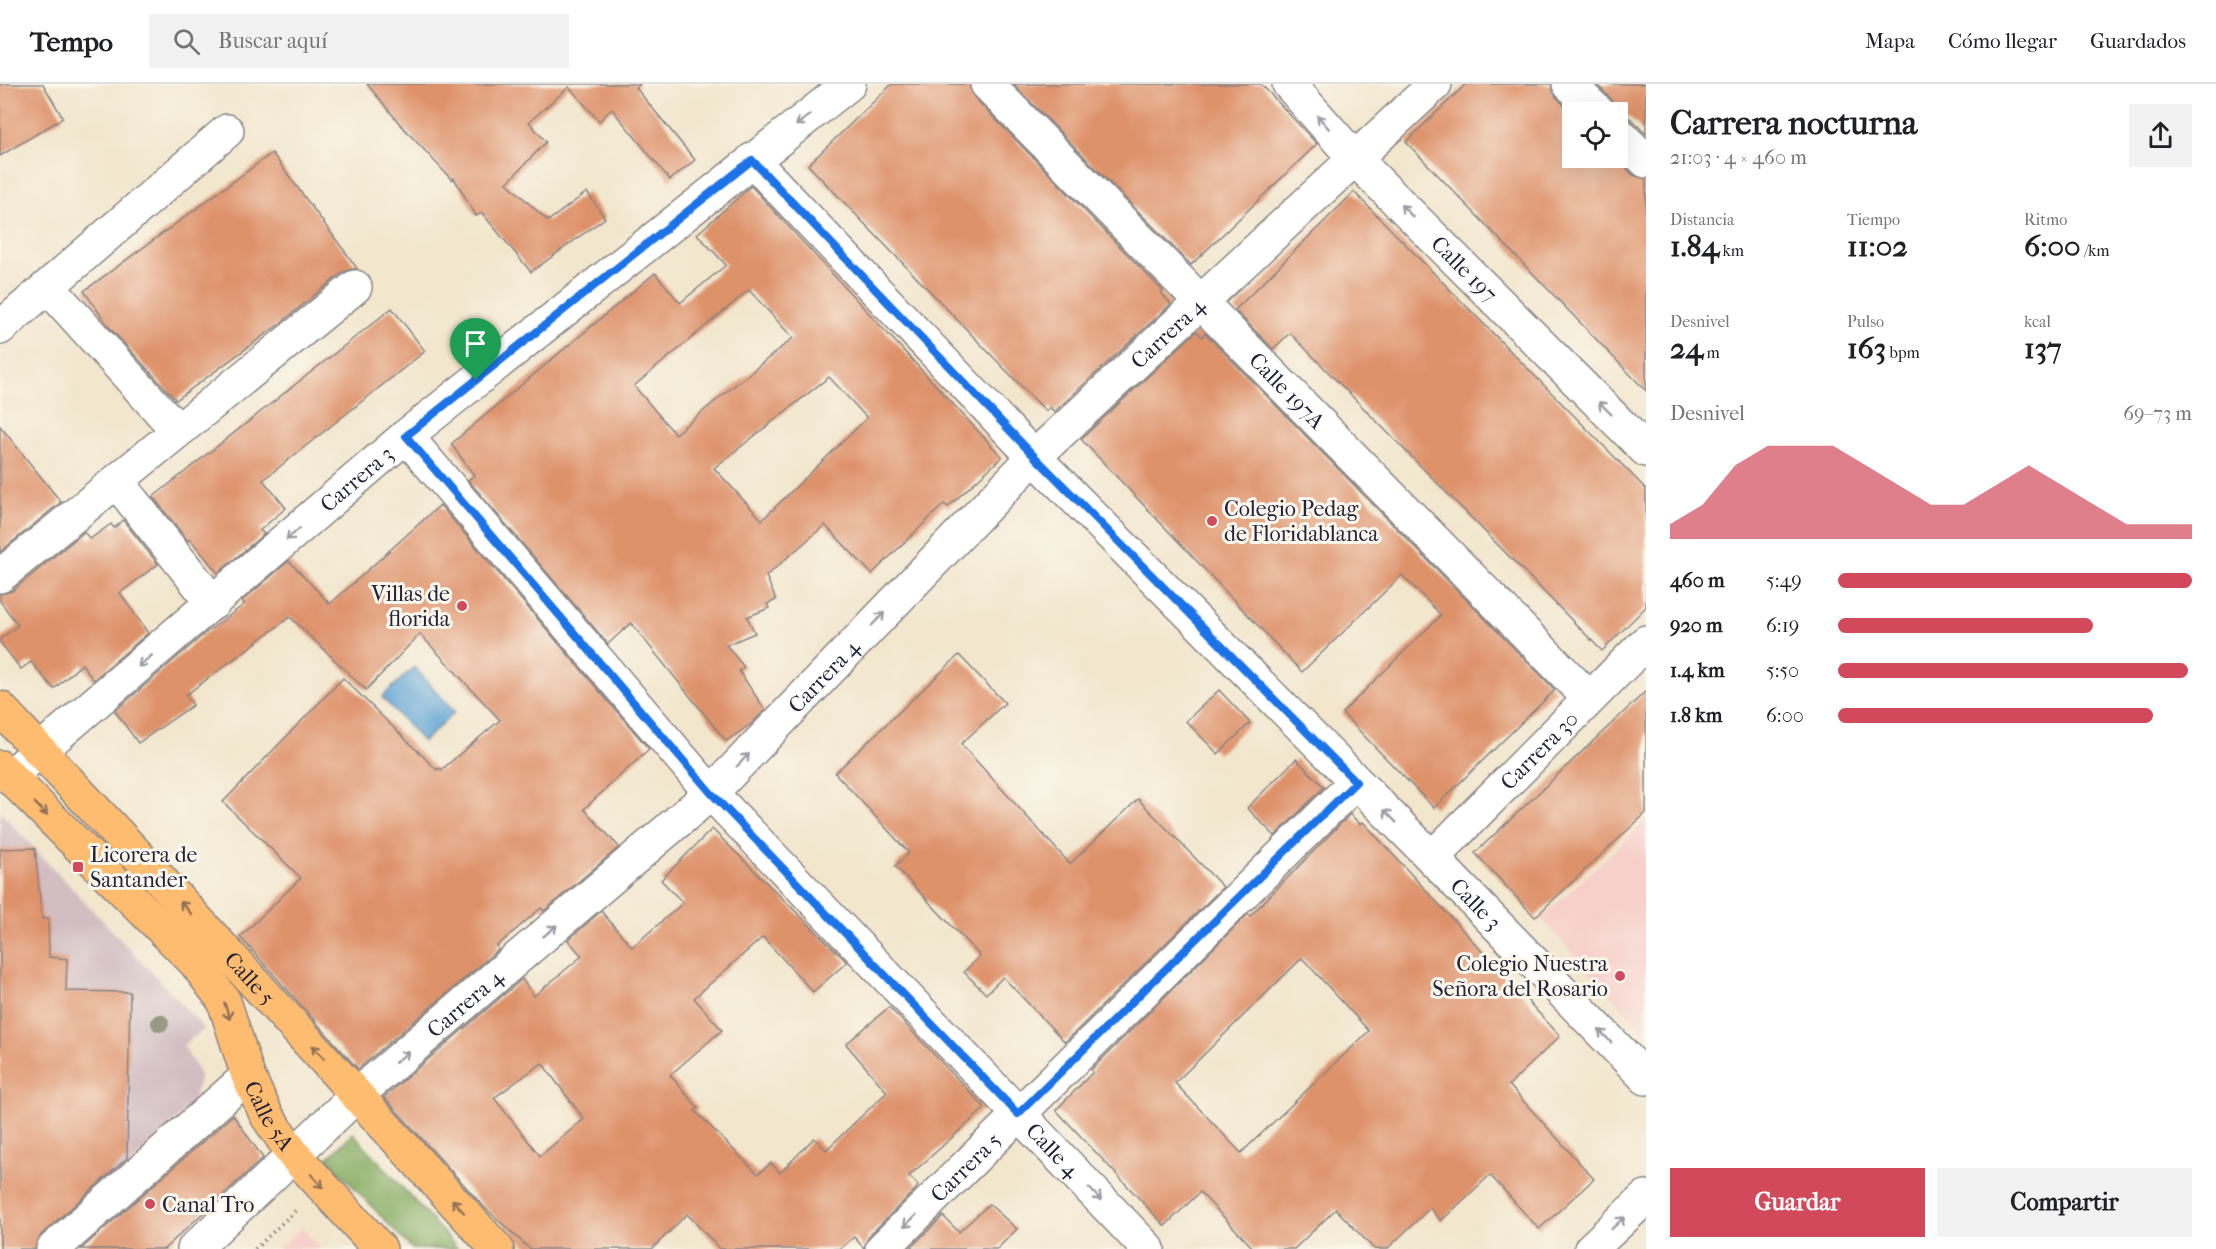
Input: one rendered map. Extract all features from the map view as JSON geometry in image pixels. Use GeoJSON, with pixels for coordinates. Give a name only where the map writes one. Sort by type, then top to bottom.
{"type":"FeatureCollection","features":[{"type":"Feature","properties":{"kind":"main road","name":"Calle 5"},"geometry":{"type":"LineString","coordinates":[[0,708],[497,1249]]}},
{"type":"Feature","properties":{"kind":"main road","name":"Calle 5"},"geometry":{"type":"LineString","coordinates":[[4,772],[195,962]]}},
{"type":"Feature","properties":{"kind":"main road","name":"Calle 5A"},"geometry":{"type":"LineString","coordinates":[[195,962],[224,1001],[248,1076],[267,1116],[294,1155],[380,1249]]}},
{"type":"Feature","properties":{"kind":"street","name":"Carrera 3"},"geometry":{"type":"LineString","coordinates":[[4,772],[40,749],[406,436],[849,84]]}},
{"type":"Feature","properties":{"kind":"street","name":"Calle 197A"},"geometry":{"type":"LineString","coordinates":[[987,84],[1588,698]]}},
{"type":"Feature","properties":{"kind":"street","name":"Calle 197"},"geometry":{"type":"LineString","coordinates":[[1289,84],[1356,160],[1646,450]]}},
{"type":"Feature","properties":{"kind":"street","name":"Carrera 4"},"geometry":{"type":"LineString","coordinates":[[194,1249],[357,1095],[711,793],[1034,456],[1356,160],[1435,84]]}},
{"type":"Feature","properties":{"kind":"street"},"geometry":{"type":"LineString","coordinates":[[1569,84],[1588,102]]}},
{"type":"Feature","properties":{"kind":"street"},"geometry":{"type":"LineString","coordinates":[[0,328],[227,132]]}},
{"type":"Feature","properties":{"kind":"street"},"geometry":{"type":"LineString","coordinates":[[1628,143],[1646,161]]}},
{"type":"Feature","properties":{"kind":"street","name":"Calle 3"},"geometry":{"type":"LineString","coordinates":[[752,160],[1034,456],[1646,1078]]}},
{"type":"Feature","properties":{"kind":"street"},"geometry":{"type":"LineString","coordinates":[[0,576],[354,287]]}},
{"type":"Feature","properties":{"kind":"street"},"geometry":{"type":"LineString","coordinates":[[49,288],[178,431]]}},
{"type":"Feature","properties":{"kind":"street","name":"Calle 4"},"geometry":{"type":"LineString","coordinates":[[406,436],[711,793],[1148,1249]]}},
{"type":"Feature","properties":{"kind":"street"},"geometry":{"type":"LineString","coordinates":[[117,482],[213,603]]}},
{"type":"Feature","properties":{"kind":"street","name":"Carrera 30"},"geometry":{"type":"LineString","coordinates":[[1432,858],[1646,642]]}},
{"type":"Feature","properties":{"kind":"street","name":"Carrera 5"},"geometry":{"type":"LineString","coordinates":[[882,1249],[1356,782]]}},
{"type":"Feature","properties":{"kind":"street"},"geometry":{"type":"LineString","coordinates":[[53,1249],[248,1076]]}},
{"type":"Feature","properties":{"kind":"street"},"geometry":{"type":"LineString","coordinates":[[1591,1249],[1646,1197]]}},
{"type":"Feature","properties":{"kind":"path"},"geometry":{"type":"LineString","coordinates":[[255,1249],[321,1186]]}},
{"type":"Feature","properties":{"kind":"shaded area"},"geometry":{"type":"Polygon","coordinates":[[[0,812],[205,1029],[183,1045],[200,1075],[193,1103],[94,1201],[14,1200],[0,1175],[0,812]]]}},
{"type":"Feature","properties":{"kind":"shaded area","name":"Colegio Nuestra Señora del Rosario"},"geometry":{"type":"Polygon","coordinates":[[[1646,821],[1646,1034],[1541,918],[1646,821]]]}},
{"type":"Feature","properties":{"kind":"shaded area"},"geometry":{"type":"Polygon","coordinates":[[[301,1228],[321,1249],[278,1249],[301,1228]]]}},
{"type":"Feature","properties":{"kind":"green space"},"geometry":{"type":"Polygon","coordinates":[[[353,1133],[458,1249],[412,1249],[327,1159],[353,1133]]]}},
{"type":"Feature","properties":{"kind":"water"},"geometry":{"type":"Polygon","coordinates":[[[414,667],[455,712],[423,742],[382,697],[414,667]]]}},
{"type":"Feature","properties":{"kind":"building"},"geometry":{"type":"Polygon","coordinates":[[[0,84],[43,84],[63,118],[0,156],[0,84]]]}},
{"type":"Feature","properties":{"kind":"building"},"geometry":{"type":"Polygon","coordinates":[[[367,84],[640,84],[636,88],[695,160],[670,180],[612,109],[599,121],[569,87],[529,122],[546,142],[507,183],[548,221],[587,192],[605,218],[531,272],[482,213],[476,216],[454,178],[452,180],[400,124],[367,84]]]}},
{"type":"Feature","properties":{"kind":"building"},"geometry":{"type":"Polygon","coordinates":[[[892,84],[969,84],[974,97],[1163,291],[1161,293],[1171,304],[1054,412],[1050,407],[1046,411],[1024,389],[808,165],[892,84]]]}},
{"type":"Feature","properties":{"kind":"building"},"geometry":{"type":"Polygon","coordinates":[[[1013,84],[1261,84],[1317,144],[1191,265],[1013,84]]]}},
{"type":"Feature","properties":{"kind":"building"},"geometry":{"type":"Polygon","coordinates":[[[1466,84],[1551,84],[1556,97],[1562,103],[1562,168],[1626,168],[1633,175],[1646,179],[1646,391],[1406,142],[1466,84]]]}},
{"type":"Feature","properties":{"kind":"building"},"geometry":{"type":"Polygon","coordinates":[[[1596,84],[1646,84],[1646,134],[1628,117],[1628,102],[1612,102],[1596,84]]]}},
{"type":"Feature","properties":{"kind":"building"},"geometry":{"type":"Polygon","coordinates":[[[272,153],[357,268],[343,272],[278,325],[176,400],[109,327],[84,291],[272,153]]]}},
{"type":"Feature","properties":{"kind":"building"},"geometry":{"type":"Polygon","coordinates":[[[751,186],[1002,457],[948,507],[944,504],[872,574],[825,525],[766,576],[776,600],[767,604],[769,608],[747,617],[755,633],[726,645],[744,667],[739,671],[765,710],[751,724],[726,741],[631,623],[608,644],[468,480],[474,475],[451,444],[655,273],[680,303],[726,265],[697,234],[751,186]],[[749,290],[634,386],[675,434],[793,338],[749,290]],[[829,377],[714,468],[762,520],[867,418],[829,377]]]}},
{"type":"Feature","properties":{"kind":"building"},"geometry":{"type":"Polygon","coordinates":[[[1354,192],[1646,489],[1646,607],[1602,651],[1290,333],[1273,349],[1235,310],[1354,192]]]}},
{"type":"Feature","properties":{"kind":"building"},"geometry":{"type":"Polygon","coordinates":[[[392,308],[425,351],[263,480],[286,508],[260,530],[264,534],[218,573],[190,539],[188,541],[153,497],[392,308]]]}},
{"type":"Feature","properties":{"kind":"building"},"geometry":{"type":"Polygon","coordinates":[[[1197,331],[1202,337],[1205,333],[1555,690],[1434,808],[1342,713],[1441,615],[1402,575],[1302,672],[1081,439],[1197,331]]]}},
{"type":"Feature","properties":{"kind":"building"},"geometry":{"type":"Polygon","coordinates":[[[0,426],[61,502],[0,552],[0,426]]]}},
{"type":"Feature","properties":{"kind":"building"},"geometry":{"type":"Polygon","coordinates":[[[440,505],[649,749],[584,809],[619,847],[544,911],[541,908],[497,946],[499,949],[358,1069],[240,937],[301,878],[223,802],[343,678],[437,770],[439,768],[441,770],[500,720],[420,634],[366,690],[290,617],[186,695],[193,705],[138,743],[115,711],[203,635],[245,604],[242,601],[289,561],[330,604],[440,505]]]}},
{"type":"Feature","properties":{"kind":"building"},"geometry":{"type":"Polygon","coordinates":[[[123,520],[158,564],[120,593],[148,633],[93,680],[82,664],[54,689],[31,662],[21,669],[0,642],[0,639],[18,625],[0,601],[0,594],[12,591],[84,532],[90,539],[111,524],[114,528],[123,520]]]}},
{"type":"Feature","properties":{"kind":"building"},"geometry":{"type":"Polygon","coordinates":[[[959,655],[1005,703],[961,744],[1070,864],[1138,799],[1223,887],[1065,1042],[1003,977],[986,994],[964,972],[980,956],[895,866],[909,853],[835,773],[959,655]]]}},
{"type":"Feature","properties":{"kind":"building"},"geometry":{"type":"Polygon","coordinates":[[[1219,690],[1250,723],[1218,754],[1186,721],[1219,690]]]}},
{"type":"Feature","properties":{"kind":"building"},"geometry":{"type":"Polygon","coordinates":[[[1646,691],[1646,813],[1535,917],[1475,853],[1646,691]]]}},
{"type":"Feature","properties":{"kind":"building"},"geometry":{"type":"Polygon","coordinates":[[[1296,759],[1324,787],[1275,836],[1247,808],[1296,759]]]}},
{"type":"Feature","properties":{"kind":"building"},"geometry":{"type":"Polygon","coordinates":[[[1350,814],[1360,824],[1363,822],[1560,1036],[1509,1085],[1594,1179],[1539,1229],[1490,1175],[1441,1221],[1430,1208],[1387,1249],[1374,1249],[1336,1209],[1294,1249],[1254,1249],[1200,1192],[1165,1226],[1056,1110],[1093,1072],[1091,1070],[1248,914],[1250,916],[1350,814]],[[1302,958],[1175,1083],[1241,1153],[1369,1031],[1302,958]]]}},
{"type":"Feature","properties":{"kind":"building"},"geometry":{"type":"Polygon","coordinates":[[[712,829],[847,962],[813,992],[763,937],[694,998],[722,1030],[670,1075],[698,1108],[695,1111],[758,1174],[771,1163],[780,1173],[814,1138],[826,1150],[887,1092],[846,1044],[889,1007],[985,1108],[909,1176],[918,1185],[916,1189],[869,1236],[864,1248],[854,1237],[840,1249],[720,1249],[687,1214],[652,1249],[530,1249],[486,1209],[384,1097],[522,979],[534,996],[582,956],[568,940],[601,911],[632,947],[683,903],[661,880],[712,829]],[[542,1063],[494,1098],[540,1156],[584,1119],[542,1063]]]}},
{"type":"Feature","properties":{"kind":"building"},"geometry":{"type":"Polygon","coordinates":[[[35,848],[42,919],[48,918],[49,957],[67,959],[66,991],[130,992],[127,1158],[41,1235],[35,1249],[0,1249],[0,849],[35,848]]]}},
{"type":"Feature","properties":{"kind":"building"},"geometry":{"type":"Polygon","coordinates":[[[233,1115],[263,1158],[164,1249],[81,1249],[233,1115]]]}},
{"type":"Feature","properties":{"kind":"building"},"geometry":{"type":"Polygon","coordinates":[[[989,1204],[1017,1229],[997,1249],[909,1249],[943,1216],[959,1232],[989,1204]]]}},
{"type":"Feature","properties":{"kind":"place","name":"Colegio Pedag de Floridablanca"},"geometry":{"type":"Point","coordinates":[1212,521]}},
{"type":"Feature","properties":{"kind":"place","name":"Villas de florida"},"geometry":{"type":"Point","coordinates":[462,606]}},
{"type":"Feature","properties":{"kind":"place","name":"Licorera de Santander"},"geometry":{"type":"Point","coordinates":[78,867]}},
{"type":"Feature","properties":{"kind":"place","name":"Colegio Nuestra Señora del Rosario"},"geometry":{"type":"Point","coordinates":[1620,976]}},
{"type":"Feature","properties":{"kind":"place","name":"Canal Tro"},"geometry":{"type":"Point","coordinates":[150,1204]}},
{"type":"Feature","properties":{"kind":"route"},"geometry":{"type":"LineString","coordinates":[[752,160],[1034,456],[1356,782],[1018,1114],[711,793],[406,436],[476,380],[752,160]]}}]}
